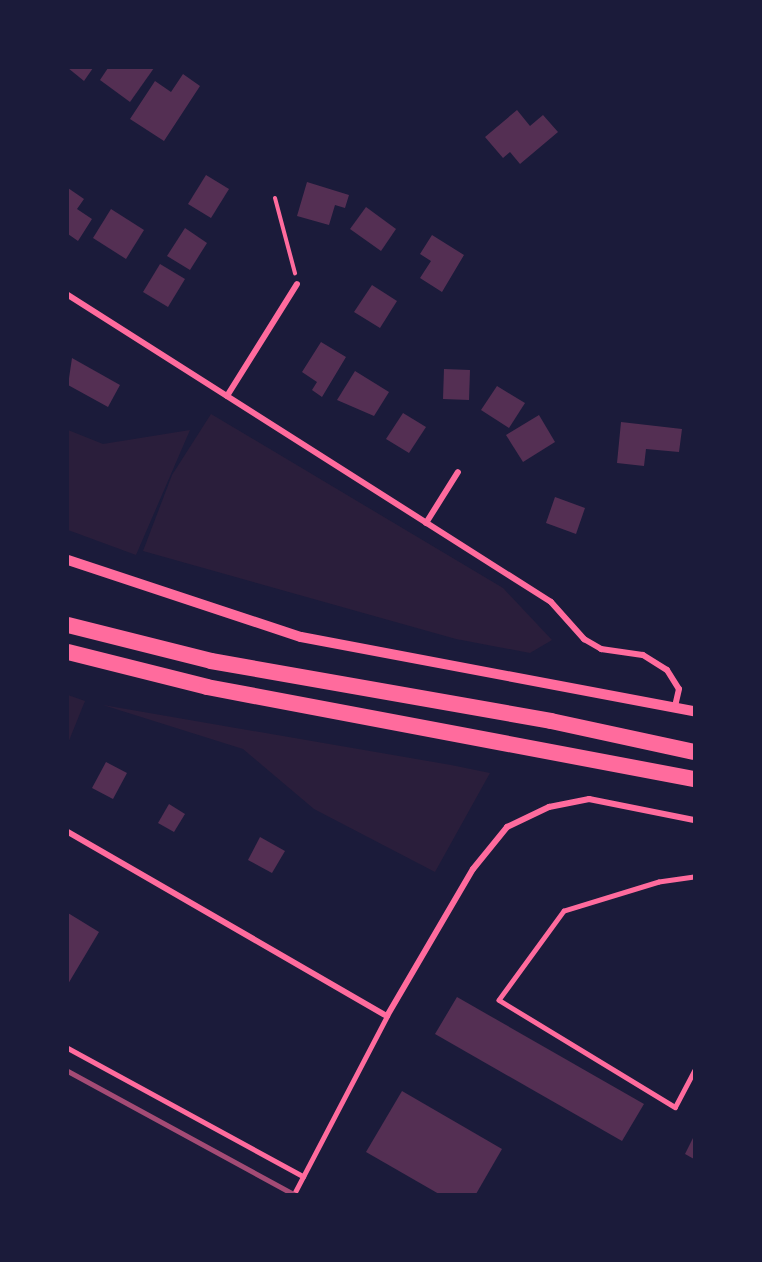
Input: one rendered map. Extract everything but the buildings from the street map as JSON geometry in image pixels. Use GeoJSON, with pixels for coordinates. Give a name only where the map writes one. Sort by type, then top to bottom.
{"type":"FeatureCollection","features":[{"type":"Feature","properties":{"kind":"highway"},"geometry":{"type":"LineString","coordinates":[[68,625],[211,661],[551,721],[694,752]]}},
{"type":"Feature","properties":{"kind":"highway"},"geometry":{"type":"LineString","coordinates":[[68,651],[207,687],[694,780]]}},
{"type":"Feature","properties":{"kind":"street"},"geometry":{"type":"LineString","coordinates":[[228,396],[297,284]]}},
{"type":"Feature","properties":{"kind":"street"},"geometry":{"type":"LineString","coordinates":[[68,295],[550,602],[601,650],[642,655],[667,670],[679,689],[675,706]]}},
{"type":"Feature","properties":{"kind":"street"},"geometry":{"type":"LineString","coordinates":[[426,523],[458,472]]}},
{"type":"Feature","properties":{"kind":"street"},"geometry":{"type":"LineString","coordinates":[[68,560],[301,637],[694,711]]}},
{"type":"Feature","properties":{"kind":"street"},"geometry":{"type":"LineString","coordinates":[[68,832],[387,1016],[473,869],[507,827],[549,807],[589,799],[694,820]]}},
{"type":"Feature","properties":{"kind":"lane"},"geometry":{"type":"LineString","coordinates":[[694,878],[659,882],[564,911],[499,1000],[675,1107],[694,1071]]}},
{"type":"Feature","properties":{"kind":"lane"},"geometry":{"type":"LineString","coordinates":[[294,1194],[387,1016]]}},
{"type":"Feature","properties":{"kind":"lane"},"geometry":{"type":"LineString","coordinates":[[68,1048],[303,1176]]}},
{"type":"Feature","properties":{"kind":"path"},"geometry":{"type":"LineString","coordinates":[[275,198],[297,284]]}},
{"type":"Feature","properties":{"kind":"shaded area"},"geometry":{"type":"Polygon","coordinates":[[[211,414],[503,588],[552,640],[530,653],[456,639],[143,551],[172,475],[211,414]]]}},
{"type":"Feature","properties":{"kind":"shaded area"},"geometry":{"type":"Polygon","coordinates":[[[68,430],[103,444],[190,430],[136,555],[68,530],[68,430]]]}},
{"type":"Feature","properties":{"kind":"shaded area"},"geometry":{"type":"Polygon","coordinates":[[[68,695],[85,701],[68,743],[68,695]]]}},
{"type":"Feature","properties":{"kind":"shaded area"},"geometry":{"type":"Polygon","coordinates":[[[103,705],[490,773],[435,872],[314,809],[243,749],[103,705]]]}},
{"type":"Feature","properties":{"kind":"railway"},"geometry":{"type":"LineString","coordinates":[[68,1071],[294,1194]]}}]}
